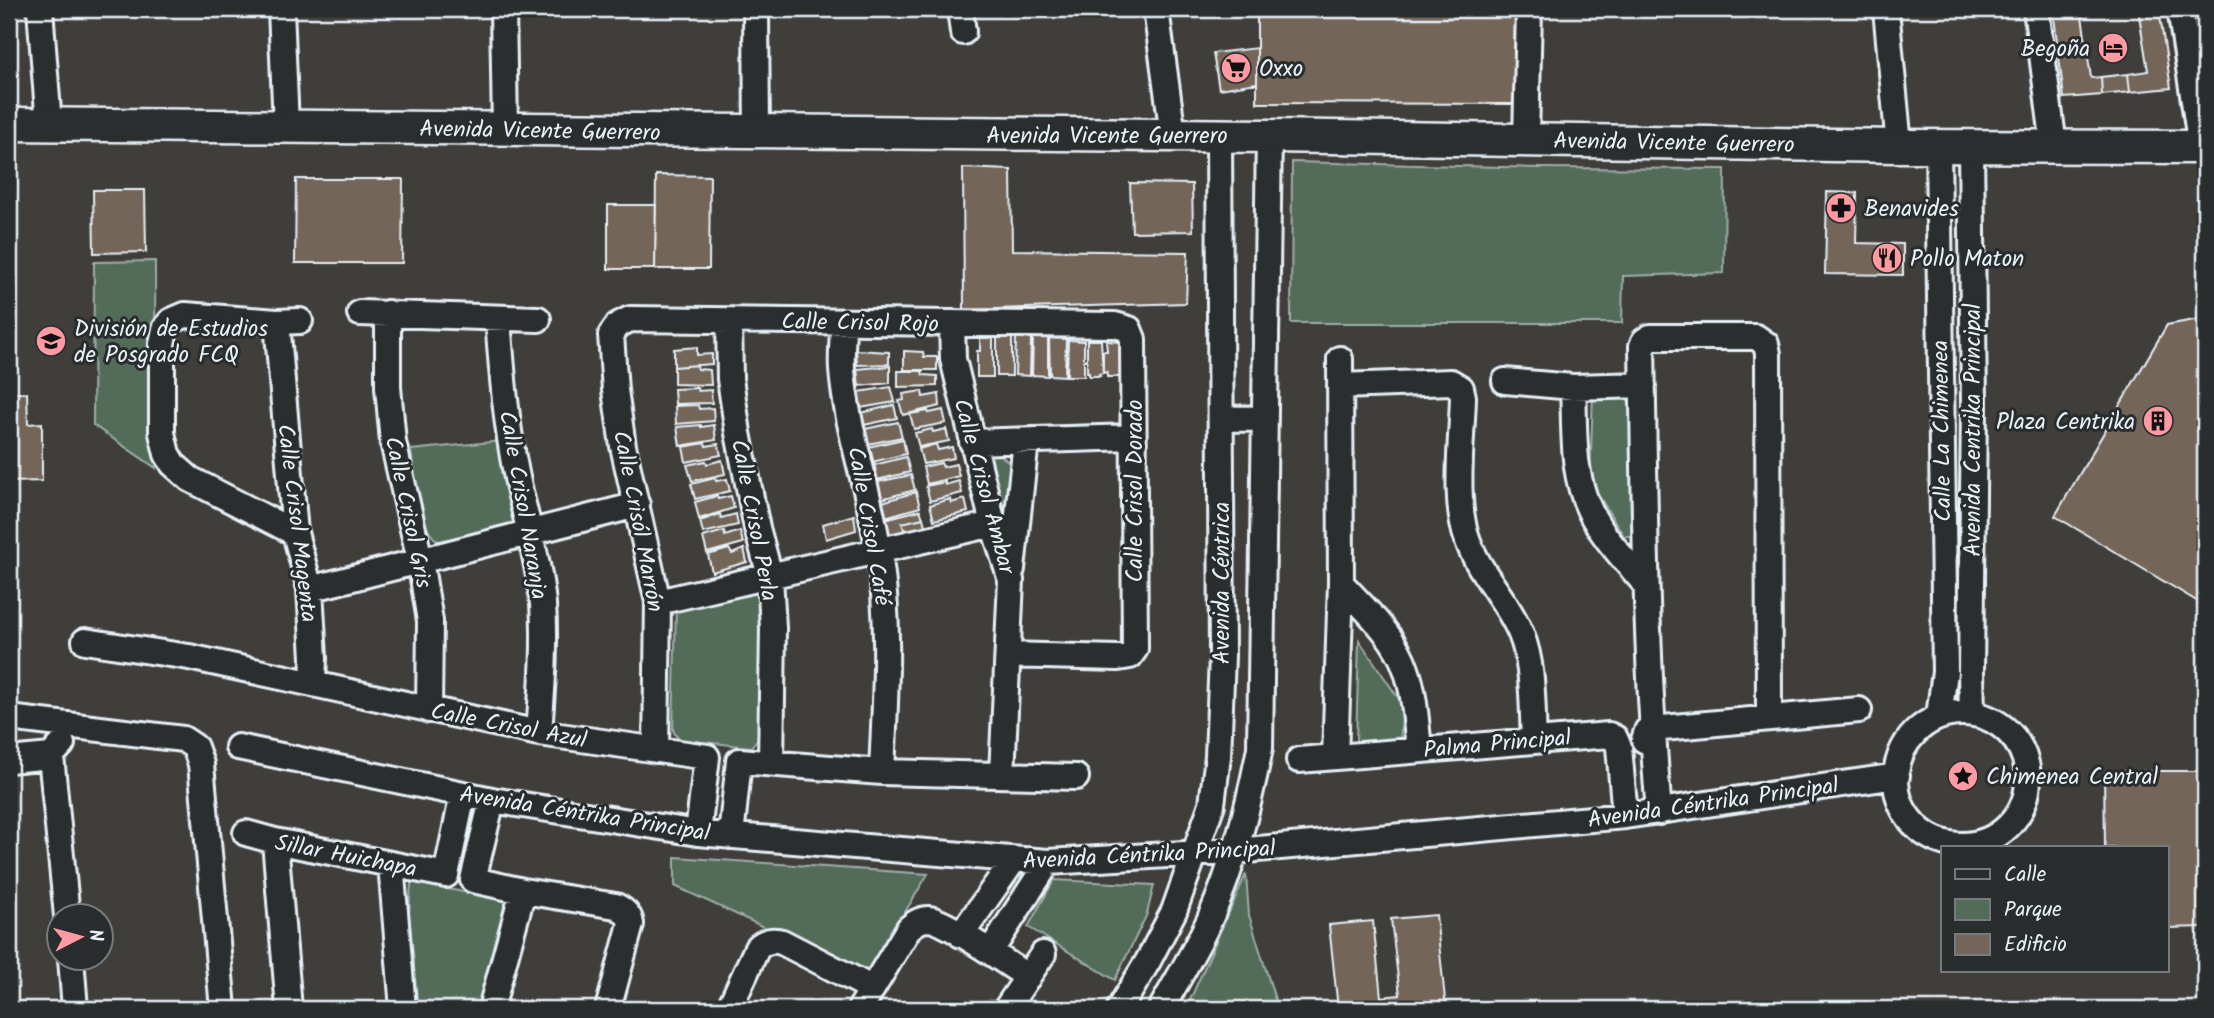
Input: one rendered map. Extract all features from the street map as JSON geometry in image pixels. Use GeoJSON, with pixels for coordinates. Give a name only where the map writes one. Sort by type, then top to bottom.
{"type":"FeatureCollection","features":[{"type":"Feature","properties":{"kind":"main road","name":"Avenida Vicente Guerrero"},"geometry":{"type":"LineString","coordinates":[[9,124],[757,133],[1219,135],[1899,146],[2203,147]]}},
{"type":"Feature","properties":{"kind":"street"},"geometry":{"type":"LineString","coordinates":[[40,9],[49,125]]}},
{"type":"Feature","properties":{"kind":"street"},"geometry":{"type":"LineString","coordinates":[[281,9],[286,127]]}},
{"type":"Feature","properties":{"kind":"street"},"geometry":{"type":"LineString","coordinates":[[503,9],[505,129]]}},
{"type":"Feature","properties":{"kind":"street"},"geometry":{"type":"LineString","coordinates":[[756,9],[757,133]]}},
{"type":"Feature","properties":{"kind":"street"},"geometry":{"type":"LineString","coordinates":[[1156,9],[1173,135]]}},
{"type":"Feature","properties":{"kind":"street"},"geometry":{"type":"LineString","coordinates":[[1526,140],[1529,9]]}},
{"type":"Feature","properties":{"kind":"street"},"geometry":{"type":"LineString","coordinates":[[1886,9],[1899,146]]}},
{"type":"Feature","properties":{"kind":"street"},"geometry":{"type":"LineString","coordinates":[[2036,9],[2054,146]]}},
{"type":"Feature","properties":{"kind":"street"},"geometry":{"type":"LineString","coordinates":[[2180,9],[2203,147]]}},
{"type":"Feature","properties":{"kind":"street","name":"Avenida Céntrica"},"geometry":{"type":"LineString","coordinates":[[1119,1009],[1174,911],[1212,804],[1218,756],[1222,656],[1219,135]]}},
{"type":"Feature","properties":{"kind":"street","name":"Avenida Céntrica"},"geometry":{"type":"LineString","coordinates":[[1161,1009],[1211,916],[1249,806],[1260,748],[1269,136]]}},
{"type":"Feature","properties":{"kind":"street","name":"Calle La Chimenea"},"geometry":{"type":"LineString","coordinates":[[1938,145],[1945,672],[1939,716]]}},
{"type":"Feature","properties":{"kind":"street","name":"Avenida Centrika Principal"},"geometry":{"type":"LineString","coordinates":[[1971,146],[1974,406],[1972,713]]}},
{"type":"Feature","properties":{"kind":"street"},"geometry":{"type":"LineString","coordinates":[[360,313],[538,319]]}},
{"type":"Feature","properties":{"kind":"street","name":"Calle Crisol Gris"},"geometry":{"type":"LineString","coordinates":[[388,313],[388,387],[393,442],[420,560],[430,621],[429,710]]}},
{"type":"Feature","properties":{"kind":"street","name":"Calle Crisol Magenta"},"geometry":{"type":"LineString","coordinates":[[295,533],[190,479],[173,464],[167,454],[162,433],[162,344],[165,329],[176,317],[197,315],[288,322],[295,533],[310,589],[313,683]]}},
{"type":"Feature","properties":{"kind":"street","name":"Calle Crisol Naranja"},"geometry":{"type":"LineString","coordinates":[[498,318],[511,446],[538,569],[543,605],[544,654],[539,733]]}},
{"type":"Feature","properties":{"kind":"street","name":"Calle Crisol Rojo"},"geometry":{"type":"LineString","coordinates":[[611,335],[618,324],[630,319],[1115,325]]}},
{"type":"Feature","properties":{"kind":"street","name":"Calle Crisol Perla"},"geometry":{"type":"LineString","coordinates":[[729,321],[730,379],[738,433],[757,528],[770,576],[773,628],[771,762]]}},
{"type":"Feature","properties":{"kind":"street","name":"Calle Crisol Café"},"geometry":{"type":"LineString","coordinates":[[843,323],[842,369],[849,415],[879,551],[884,590],[886,643],[882,772]]}},
{"type":"Feature","properties":{"kind":"street","name":"Calle Crisol Ambar"},"geometry":{"type":"LineString","coordinates":[[952,323],[953,359],[972,442],[1011,580],[1002,775]]}},
{"type":"Feature","properties":{"kind":"street","name":"Calle Crisol Dorado"},"geometry":{"type":"LineString","coordinates":[[1008,655],[1118,658],[1129,656],[1135,649],[1132,334],[1129,329],[1115,325]]}},
{"type":"Feature","properties":{"kind":"street","name":"Calle Crisól Marrón"},"geometry":{"type":"LineString","coordinates":[[611,335],[624,446],[658,602],[656,750]]}},
{"type":"Feature","properties":{"kind":"street"},"geometry":{"type":"LineString","coordinates":[[1655,813],[1646,585],[1642,346],[1650,337],[1756,337],[1766,344],[1769,716]]}},
{"type":"Feature","properties":{"kind":"street"},"geometry":{"type":"LineString","coordinates":[[1335,757],[1340,583],[1340,359]]}},
{"type":"Feature","properties":{"kind":"street"},"geometry":{"type":"LineString","coordinates":[[1505,381],[1573,387],[1643,385]]}},
{"type":"Feature","properties":{"kind":"street"},"geometry":{"type":"LineString","coordinates":[[1340,386],[1451,382],[1461,388],[1462,520],[1467,541],[1480,568],[1507,607],[1521,634],[1528,664],[1535,740]]}},
{"type":"Feature","properties":{"kind":"street"},"geometry":{"type":"LineString","coordinates":[[1573,387],[1576,459],[1581,489],[1600,528],[1646,585]]}},
{"type":"Feature","properties":{"kind":"street"},"geometry":{"type":"LineString","coordinates":[[1221,419],[1265,418]]}},
{"type":"Feature","properties":{"kind":"street"},"geometry":{"type":"LineString","coordinates":[[972,442],[1133,437]]}},
{"type":"Feature","properties":{"kind":"street"},"geometry":{"type":"LineString","coordinates":[[1011,580],[1026,441]]}},
{"type":"Feature","properties":{"kind":"street"},"geometry":{"type":"LineString","coordinates":[[310,589],[637,505]]}},
{"type":"Feature","properties":{"kind":"street"},"geometry":{"type":"LineString","coordinates":[[658,602],[993,524]]}},
{"type":"Feature","properties":{"kind":"street"},"geometry":{"type":"LineString","coordinates":[[1340,583],[1389,636],[1402,659],[1412,692],[1419,749]]}},
{"type":"Feature","properties":{"kind":"street","name":"Calle Crisol Azul"},"geometry":{"type":"LineString","coordinates":[[85,641],[188,657],[539,733],[707,757],[698,833]]}},
{"type":"Feature","properties":{"kind":"street"},"geometry":{"type":"LineString","coordinates":[[1652,729],[1769,716],[1859,710]]}},
{"type":"Feature","properties":{"kind":"street"},"geometry":{"type":"LineString","coordinates":[[1955,712],[1972,713],[2003,726],[2015,738],[2025,756],[2029,776],[2027,797],[2018,815],[2005,830],[1987,841],[1968,845],[1948,844],[1929,836],[1913,824],[1902,807],[1897,787],[1897,765],[1906,744],[1920,727],[1939,716],[1955,712]]}},
{"type":"Feature","properties":{"kind":"street"},"geometry":{"type":"LineString","coordinates":[[9,718],[183,739],[195,747],[201,764],[223,1009]]}},
{"type":"Feature","properties":{"kind":"street"},"geometry":{"type":"LineString","coordinates":[[9,760],[51,756],[77,727]]}},
{"type":"Feature","properties":{"kind":"street","name":"Palma Principal"},"geometry":{"type":"LineString","coordinates":[[1299,760],[1604,734],[1615,738],[1619,747],[1625,816]]}},
{"type":"Feature","properties":{"kind":"street","name":"Avenida Céntrika Principal"},"geometry":{"type":"LineString","coordinates":[[237,747],[492,800],[698,833],[1048,862],[1235,851],[1655,813],[1897,776]]}},
{"type":"Feature","properties":{"kind":"street"},"geometry":{"type":"LineString","coordinates":[[51,756],[65,902]]}},
{"type":"Feature","properties":{"kind":"street"},"geometry":{"type":"LineString","coordinates":[[731,836],[739,761],[882,772],[1076,777]]}},
{"type":"Feature","properties":{"kind":"street","name":"Sillar Huichapa"},"geometry":{"type":"LineString","coordinates":[[246,833],[446,874],[463,794]]}},
{"type":"Feature","properties":{"kind":"street"},"geometry":{"type":"LineString","coordinates":[[492,800],[473,880],[616,906],[630,919],[631,924],[608,1009]]}},
{"type":"Feature","properties":{"kind":"street"},"geometry":{"type":"LineString","coordinates":[[275,841],[289,1009]]}},
{"type":"Feature","properties":{"kind":"street"},"geometry":{"type":"LineString","coordinates":[[961,935],[1013,861]]}},
{"type":"Feature","properties":{"kind":"street"},"geometry":{"type":"LineString","coordinates":[[990,952],[1048,862]]}},
{"type":"Feature","properties":{"kind":"street"},"geometry":{"type":"LineString","coordinates":[[391,864],[403,1009]]}},
{"type":"Feature","properties":{"kind":"street"},"geometry":{"type":"LineString","coordinates":[[491,1009],[523,891]]}},
{"type":"Feature","properties":{"kind":"street"},"geometry":{"type":"LineString","coordinates":[[729,1009],[757,948],[768,942],[782,942],[865,999],[909,929],[916,922],[932,919],[1028,977]]}},
{"type":"Feature","properties":{"kind":"street"},"geometry":{"type":"LineString","coordinates":[[1006,1009],[1043,954]]}},
{"type":"Feature","properties":{"kind":"street"},"geometry":{"type":"LineString","coordinates":[[72,972],[75,1009]]}},
{"type":"Feature","properties":{"kind":"green space"},"geometry":{"type":"Polygon","coordinates":[[[1292,162],[1725,169],[1724,273],[1623,276],[1622,323],[1291,323],[1292,162]]]}},
{"type":"Feature","properties":{"kind":"green space"},"geometry":{"type":"Polygon","coordinates":[[[155,261],[156,468],[93,425],[94,262],[155,261]]]}},
{"type":"Feature","properties":{"kind":"green space"},"geometry":{"type":"Polygon","coordinates":[[[1593,393],[1636,395],[1636,536],[1624,536],[1590,482],[1593,393]]]}},
{"type":"Feature","properties":{"kind":"green space"},"geometry":{"type":"Polygon","coordinates":[[[501,441],[516,522],[511,527],[440,542],[427,527],[422,515],[411,450],[501,441]]]}},
{"type":"Feature","properties":{"kind":"green space"},"geometry":{"type":"Polygon","coordinates":[[[999,453],[1011,465],[1009,498],[1003,513],[987,456],[999,453]]]}},
{"type":"Feature","properties":{"kind":"green space"},"geometry":{"type":"Polygon","coordinates":[[[757,590],[762,596],[759,737],[751,747],[683,740],[676,736],[673,730],[676,607],[757,590]]]}},
{"type":"Feature","properties":{"kind":"green space"},"geometry":{"type":"Polygon","coordinates":[[[1359,640],[1403,705],[1400,742],[1356,742],[1359,640]]]}},
{"type":"Feature","properties":{"kind":"green space"},"geometry":{"type":"Polygon","coordinates":[[[675,857],[928,874],[867,975],[675,886],[675,857]]]}},
{"type":"Feature","properties":{"kind":"green space"},"geometry":{"type":"Polygon","coordinates":[[[1246,874],[1249,915],[1278,1009],[1186,1009],[1246,874]]]}},
{"type":"Feature","properties":{"kind":"green space"},"geometry":{"type":"Polygon","coordinates":[[[1054,880],[1154,885],[1147,914],[1115,980],[1028,927],[1054,880]]]}},
{"type":"Feature","properties":{"kind":"green space"},"geometry":{"type":"Polygon","coordinates":[[[411,882],[511,901],[485,1009],[418,1009],[409,914],[411,882]]]}},
{"type":"Feature","properties":{"kind":"building"},"geometry":{"type":"Polygon","coordinates":[[[1257,9],[1515,9],[1514,104],[1257,103],[1257,9]]]}},
{"type":"Feature","properties":{"kind":"building"},"geometry":{"type":"Polygon","coordinates":[[[2053,9],[2081,9],[2091,78],[2101,77],[2102,95],[2064,98],[2053,9]]]}},
{"type":"Feature","properties":{"kind":"building"},"geometry":{"type":"Polygon","coordinates":[[[2138,9],[2159,9],[2171,88],[2130,92],[2128,74],[2148,71],[2138,9]]]}},
{"type":"Feature","properties":{"kind":"building","name":"Oxxo"},"geometry":{"type":"Polygon","coordinates":[[[1257,48],[1257,83],[1219,89],[1213,53],[1257,48]]]}},
{"type":"Feature","properties":{"kind":"building"},"geometry":{"type":"Polygon","coordinates":[[[2128,74],[2130,92],[2102,95],[2101,77],[2128,74]]]}},
{"type":"Feature","properties":{"kind":"building"},"geometry":{"type":"Polygon","coordinates":[[[963,168],[1011,170],[1012,250],[1188,252],[1186,303],[964,310],[963,168]]]}},
{"type":"Feature","properties":{"kind":"building"},"geometry":{"type":"Polygon","coordinates":[[[656,175],[710,176],[709,269],[655,269],[656,175]]]}},
{"type":"Feature","properties":{"kind":"building"},"geometry":{"type":"Polygon","coordinates":[[[296,179],[403,179],[402,263],[295,263],[296,179]]]}},
{"type":"Feature","properties":{"kind":"building"},"geometry":{"type":"Polygon","coordinates":[[[1130,183],[1192,184],[1193,231],[1132,232],[1130,183]]]}},
{"type":"Feature","properties":{"kind":"building"},"geometry":{"type":"Polygon","coordinates":[[[93,190],[145,190],[146,252],[94,253],[93,190]]]}},
{"type":"Feature","properties":{"kind":"building"},"geometry":{"type":"Polygon","coordinates":[[[1827,192],[1857,193],[1856,243],[1903,244],[1903,275],[1825,274],[1827,192]]]}},
{"type":"Feature","properties":{"kind":"building"},"geometry":{"type":"Polygon","coordinates":[[[608,205],[656,205],[655,269],[608,269],[608,205]]]}},
{"type":"Feature","properties":{"kind":"building","name":"Plaza Centrika"},"geometry":{"type":"Polygon","coordinates":[[[2205,318],[2205,606],[2055,516],[2167,325],[2205,318]]]}},
{"type":"Feature","properties":{"kind":"building"},"geometry":{"type":"Polygon","coordinates":[[[993,337],[993,377],[977,377],[980,338],[993,337]]]}},
{"type":"Feature","properties":{"kind":"building"},"geometry":{"type":"Polygon","coordinates":[[[997,338],[1012,338],[1012,376],[997,376],[997,338]]]}},
{"type":"Feature","properties":{"kind":"building"},"geometry":{"type":"Polygon","coordinates":[[[1016,338],[1031,338],[1030,376],[1015,375],[1016,338]]]}},
{"type":"Feature","properties":{"kind":"building"},"geometry":{"type":"Polygon","coordinates":[[[1033,338],[1048,338],[1048,376],[1032,375],[1033,338]]]}},
{"type":"Feature","properties":{"kind":"building"},"geometry":{"type":"Polygon","coordinates":[[[1049,338],[1066,339],[1065,376],[1050,375],[1049,338]]]}},
{"type":"Feature","properties":{"kind":"building"},"geometry":{"type":"Polygon","coordinates":[[[1068,340],[1084,341],[1084,376],[1067,376],[1068,340]]]}},
{"type":"Feature","properties":{"kind":"building"},"geometry":{"type":"Polygon","coordinates":[[[1087,340],[1101,340],[1103,373],[1099,374],[1100,376],[1089,376],[1087,372],[1087,340]]]}},
{"type":"Feature","properties":{"kind":"building"},"geometry":{"type":"Polygon","coordinates":[[[1106,341],[1122,342],[1121,377],[1107,377],[1107,372],[1103,373],[1106,341]]]}},
{"type":"Feature","properties":{"kind":"building"},"geometry":{"type":"Polygon","coordinates":[[[697,347],[697,355],[712,354],[712,364],[674,367],[674,349],[697,347]]]}},
{"type":"Feature","properties":{"kind":"building"},"geometry":{"type":"Polygon","coordinates":[[[856,350],[889,352],[889,364],[857,365],[856,350]]]}},
{"type":"Feature","properties":{"kind":"building"},"geometry":{"type":"Polygon","coordinates":[[[904,351],[923,352],[924,357],[937,357],[937,370],[904,370],[904,351]]]}},
{"type":"Feature","properties":{"kind":"building"},"geometry":{"type":"Polygon","coordinates":[[[697,365],[698,369],[710,370],[711,385],[674,384],[674,367],[697,365]]]}},
{"type":"Feature","properties":{"kind":"building"},"geometry":{"type":"Polygon","coordinates":[[[890,366],[890,383],[859,386],[857,369],[890,366]]]}},
{"type":"Feature","properties":{"kind":"building"},"geometry":{"type":"Polygon","coordinates":[[[898,371],[922,371],[923,375],[937,376],[937,386],[898,387],[898,371]]]}},
{"type":"Feature","properties":{"kind":"building"},"geometry":{"type":"Polygon","coordinates":[[[891,387],[895,402],[860,408],[858,392],[891,387]]]}},
{"type":"Feature","properties":{"kind":"building"},"geometry":{"type":"Polygon","coordinates":[[[697,388],[698,391],[711,390],[712,403],[675,404],[674,389],[697,388]]]}},
{"type":"Feature","properties":{"kind":"building"},"geometry":{"type":"Polygon","coordinates":[[[922,391],[923,397],[939,394],[940,406],[903,415],[899,401],[904,400],[903,394],[922,391]]]}},
{"type":"Feature","properties":{"kind":"building"},"geometry":{"type":"Polygon","coordinates":[[[9,393],[27,393],[28,424],[42,423],[42,481],[9,482],[9,393]]]}},
{"type":"Feature","properties":{"kind":"building"},"geometry":{"type":"Polygon","coordinates":[[[698,405],[699,409],[713,408],[714,421],[676,424],[675,406],[698,405]]]}},
{"type":"Feature","properties":{"kind":"building"},"geometry":{"type":"Polygon","coordinates":[[[894,405],[897,418],[864,425],[861,413],[894,405]]]}},
{"type":"Feature","properties":{"kind":"building"},"geometry":{"type":"Polygon","coordinates":[[[943,410],[946,423],[914,429],[910,414],[943,410]]]}},
{"type":"Feature","properties":{"kind":"building"},"geometry":{"type":"Polygon","coordinates":[[[898,422],[902,437],[868,444],[865,429],[898,422]]]}},
{"type":"Feature","properties":{"kind":"building"},"geometry":{"type":"Polygon","coordinates":[[[714,425],[716,440],[680,446],[677,427],[714,425]]]}},
{"type":"Feature","properties":{"kind":"building"},"geometry":{"type":"Polygon","coordinates":[[[932,429],[933,432],[946,429],[949,441],[919,447],[915,433],[932,429]]]}},
{"type":"Feature","properties":{"kind":"building"},"geometry":{"type":"Polygon","coordinates":[[[903,439],[906,454],[872,462],[868,447],[903,439]]]}},
{"type":"Feature","properties":{"kind":"building"},"geometry":{"type":"Polygon","coordinates":[[[705,443],[706,446],[718,444],[721,455],[686,462],[683,447],[705,443]]]}},
{"type":"Feature","properties":{"kind":"building"},"geometry":{"type":"Polygon","coordinates":[[[936,444],[938,450],[952,447],[954,458],[923,464],[919,449],[936,444]]]}},
{"type":"Feature","properties":{"kind":"building"},"geometry":{"type":"Polygon","coordinates":[[[906,457],[910,472],[877,480],[874,465],[906,457]]]}},
{"type":"Feature","properties":{"kind":"building"},"geometry":{"type":"Polygon","coordinates":[[[722,460],[725,474],[692,481],[687,465],[722,460]]]}},
{"type":"Feature","properties":{"kind":"building"},"geometry":{"type":"Polygon","coordinates":[[[941,463],[943,467],[956,464],[959,476],[927,484],[923,467],[941,463]]]}},
{"type":"Feature","properties":{"kind":"building"},"geometry":{"type":"Polygon","coordinates":[[[911,475],[915,490],[881,499],[877,482],[911,475]]]}},
{"type":"Feature","properties":{"kind":"building"},"geometry":{"type":"Polygon","coordinates":[[[715,478],[716,481],[727,479],[730,491],[695,499],[691,484],[715,478]]]}},
{"type":"Feature","properties":{"kind":"building"},"geometry":{"type":"Polygon","coordinates":[[[959,481],[962,493],[930,501],[926,486],[959,481]]]}},
{"type":"Feature","properties":{"kind":"building"},"geometry":{"type":"Polygon","coordinates":[[[916,492],[920,507],[885,517],[882,502],[916,492]]]}},
{"type":"Feature","properties":{"kind":"building"},"geometry":{"type":"Polygon","coordinates":[[[717,496],[718,499],[731,496],[734,508],[699,519],[695,502],[717,496]]]}},
{"type":"Feature","properties":{"kind":"building"},"geometry":{"type":"Polygon","coordinates":[[[950,499],[951,503],[965,499],[968,512],[934,520],[930,505],[950,499]]]}},
{"type":"Feature","properties":{"kind":"building"},"geometry":{"type":"Polygon","coordinates":[[[920,510],[923,518],[902,523],[906,536],[891,538],[885,519],[920,510]]]}},
{"type":"Feature","properties":{"kind":"building"},"geometry":{"type":"Polygon","coordinates":[[[720,514],[721,518],[736,514],[738,525],[703,533],[700,521],[720,514]]]}},
{"type":"Feature","properties":{"kind":"building"},"geometry":{"type":"Polygon","coordinates":[[[854,515],[856,530],[826,539],[823,524],[854,515]]]}},
{"type":"Feature","properties":{"kind":"building"},"geometry":{"type":"Polygon","coordinates":[[[923,518],[926,530],[906,536],[902,523],[923,518]]]}},
{"type":"Feature","properties":{"kind":"building"},"geometry":{"type":"Polygon","coordinates":[[[724,531],[725,536],[740,531],[743,543],[707,553],[703,537],[724,531]]]}},
{"type":"Feature","properties":{"kind":"building"},"geometry":{"type":"Polygon","coordinates":[[[729,549],[732,554],[744,549],[747,562],[712,572],[708,555],[729,549]]]}},
{"type":"Feature","properties":{"kind":"building"},"geometry":{"type":"Polygon","coordinates":[[[2104,771],[2205,771],[2205,927],[2168,928],[2168,846],[2105,846],[2104,771]]]}},
{"type":"Feature","properties":{"kind":"building"},"geometry":{"type":"Polygon","coordinates":[[[1436,915],[1446,1009],[1338,1009],[1329,925],[1373,921],[1381,997],[1400,995],[1391,919],[1436,915]]]}},
{"type":"Feature","properties":{"kind":"place","name":"Begoña"},"geometry":{"type":"Point","coordinates":[2113,48]}},
{"type":"Feature","properties":{"kind":"place","name":"Oxxo"},"geometry":{"type":"Point","coordinates":[1236,68]}},
{"type":"Feature","properties":{"kind":"place","name":"Benavides"},"geometry":{"type":"Point","coordinates":[1841,208]}},
{"type":"Feature","properties":{"kind":"place","name":"Pollo Maton"},"geometry":{"type":"Point","coordinates":[1887,258]}},
{"type":"Feature","properties":{"kind":"place","name":"División de Estudios de Posgrado FCQ"},"geometry":{"type":"Point","coordinates":[51,341]}},
{"type":"Feature","properties":{"kind":"place","name":"Plaza Centrika"},"geometry":{"type":"Point","coordinates":[2158,421]}},
{"type":"Feature","properties":{"kind":"place","name":"Chimenea Central"},"geometry":{"type":"Point","coordinates":[1963,776]}}]}
